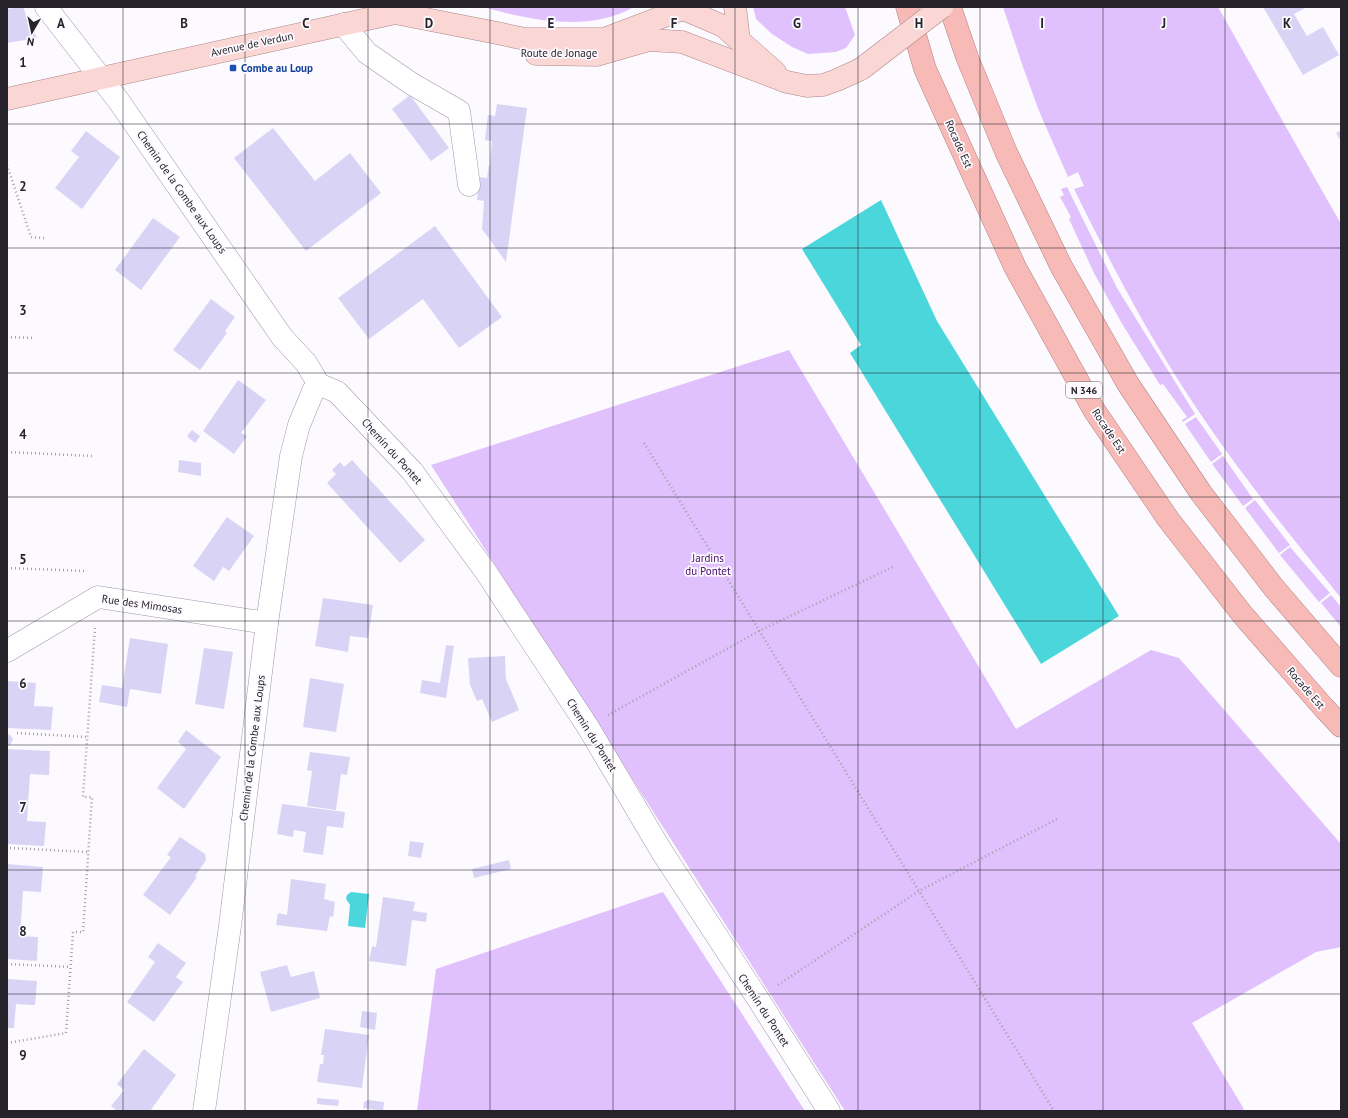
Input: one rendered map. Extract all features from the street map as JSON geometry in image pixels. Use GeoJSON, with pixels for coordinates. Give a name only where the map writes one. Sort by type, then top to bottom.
{"type":"FeatureCollection","features":[{"type":"Feature","properties":{"kind":"highway","name":"Rocade Est"},"geometry":{"type":"LineString","coordinates":[[907,7],[925,69],[1015,267],[1094,410],[1168,519],[1242,614],[1341,726]]}},
{"type":"Feature","properties":{"kind":"highway"},"geometry":{"type":"LineString","coordinates":[[950,7],[967,57],[1006,152],[1061,266],[1128,384],[1201,493],[1274,588],[1341,666]]}},
{"type":"Feature","properties":{"kind":"main road"},"geometry":{"type":"LineString","coordinates":[[734,7],[739,40]]}},
{"type":"Feature","properties":{"kind":"main road","name":"Route de Jonage"},"geometry":{"type":"LineString","coordinates":[[425,18],[469,38],[518,53],[597,55],[649,40],[682,42],[787,82],[807,86],[823,85],[861,69],[942,7]]}},
{"type":"Feature","properties":{"kind":"main road","name":"Avenue de Verdun"},"geometry":{"type":"LineString","coordinates":[[7,99],[343,24],[396,10],[425,18],[524,39],[604,39],[684,8]]}},
{"type":"Feature","properties":{"kind":"main road","name":"Route de Jonage"},"geometry":{"type":"LineString","coordinates":[[684,8],[722,26],[787,82]]}},
{"type":"Feature","properties":{"kind":"street","name":"Chemin de la Combe aux Loups"},"geometry":{"type":"LineString","coordinates":[[46,7],[118,100],[282,336],[306,363],[318,384],[299,425],[292,456],[267,623],[230,926],[204,1111]]}},
{"type":"Feature","properties":{"kind":"street"},"geometry":{"type":"LineString","coordinates":[[343,24],[367,53],[412,84],[459,111],[469,185]]}},
{"type":"Feature","properties":{"kind":"street","name":"Chemin du Pontet"},"geometry":{"type":"LineString","coordinates":[[318,384],[337,392],[412,470],[486,572],[588,727],[662,852],[829,1111]]}},
{"type":"Feature","properties":{"kind":"street","name":"Rue des Mimosas"},"geometry":{"type":"LineString","coordinates":[[7,651],[98,597],[267,623]]}},
{"type":"Feature","properties":{"kind":"path"},"geometry":{"type":"LineString","coordinates":[[7,165],[31,237],[44,238]]}},
{"type":"Feature","properties":{"kind":"path"},"geometry":{"type":"LineString","coordinates":[[7,337],[35,338]]}},
{"type":"Feature","properties":{"kind":"path"},"geometry":{"type":"LineString","coordinates":[[644,442],[1054,1111]]}},
{"type":"Feature","properties":{"kind":"path"},"geometry":{"type":"LineString","coordinates":[[7,452],[92,456]]}},
{"type":"Feature","properties":{"kind":"path"},"geometry":{"type":"LineString","coordinates":[[588,727],[759,631],[895,566]]}},
{"type":"Feature","properties":{"kind":"path"},"geometry":{"type":"LineString","coordinates":[[7,568],[87,571]]}},
{"type":"Feature","properties":{"kind":"path"},"geometry":{"type":"LineString","coordinates":[[7,1043],[66,1033],[73,932],[83,932],[92,797],[83,797],[98,597]]}},
{"type":"Feature","properties":{"kind":"path"},"geometry":{"type":"LineString","coordinates":[[17,733],[87,737]]}},
{"type":"Feature","properties":{"kind":"path"},"geometry":{"type":"LineString","coordinates":[[758,999],[919,891],[1057,819]]}},
{"type":"Feature","properties":{"kind":"path"},"geometry":{"type":"LineString","coordinates":[[10,848],[88,852]]}},
{"type":"Feature","properties":{"kind":"path"},"geometry":{"type":"LineString","coordinates":[[7,964],[71,967]]}},
{"type":"Feature","properties":{"kind":"green space"},"geometry":{"type":"Polygon","coordinates":[[[483,7],[634,7],[616,15],[598,20],[559,22],[539,20],[483,7]]]}},
{"type":"Feature","properties":{"kind":"green space"},"geometry":{"type":"Polygon","coordinates":[[[753,7],[845,7],[855,35],[846,48],[836,52],[808,54],[792,47],[772,34],[756,19],[753,7]]]}},
{"type":"Feature","properties":{"kind":"green space"},"geometry":{"type":"Polygon","coordinates":[[[1003,7],[1218,7],[1341,224],[1341,598],[1228,454],[1167,362],[1142,320],[1074,189],[1084,186],[1078,172],[1068,177],[1039,111],[1003,7]]]}},
{"type":"Feature","properties":{"kind":"green space"},"geometry":{"type":"Polygon","coordinates":[[[1067,187],[1117,288],[1195,414],[1183,422],[1182,420],[1187,417],[1163,384],[1160,385],[1121,322],[1094,273],[1069,219],[1071,217],[1060,197],[1064,195],[1061,189],[1067,187]]]}},
{"type":"Feature","properties":{"kind":"green space","name":"Jardins du Pontet"},"geometry":{"type":"Polygon","coordinates":[[[789,350],[1016,729],[1151,650],[1179,658],[1341,844],[1341,947],[1316,952],[1192,1023],[1244,1109],[1240,1111],[845,1111],[431,465],[789,350]]]}},
{"type":"Feature","properties":{"kind":"green space"},"geometry":{"type":"Polygon","coordinates":[[[1196,417],[1222,454],[1211,462],[1185,424],[1196,417]]]}},
{"type":"Feature","properties":{"kind":"green space"},"geometry":{"type":"Polygon","coordinates":[[[1223,456],[1253,499],[1243,506],[1212,464],[1223,456]]]}},
{"type":"Feature","properties":{"kind":"green space"},"geometry":{"type":"Polygon","coordinates":[[[1255,500],[1290,545],[1279,553],[1245,508],[1255,500]]]}},
{"type":"Feature","properties":{"kind":"green space"},"geometry":{"type":"Polygon","coordinates":[[[1290,547],[1330,593],[1319,602],[1280,555],[1290,547]]]}},
{"type":"Feature","properties":{"kind":"green space"},"geometry":{"type":"Polygon","coordinates":[[[1331,595],[1341,607],[1341,627],[1321,603],[1331,595]]]}},
{"type":"Feature","properties":{"kind":"green space"},"geometry":{"type":"Polygon","coordinates":[[[663,892],[805,1111],[417,1111],[436,969],[663,892]]]}},
{"type":"Feature","properties":{"kind":"water"},"geometry":{"type":"Polygon","coordinates":[[[881,200],[937,321],[1119,616],[1041,664],[850,353],[861,345],[802,249],[881,200]]]}},
{"type":"Feature","properties":{"kind":"water"},"geometry":{"type":"Polygon","coordinates":[[[351,892],[369,894],[365,928],[348,926],[350,905],[346,899],[347,895],[351,892]]]}},
{"type":"Feature","properties":{"kind":"building"},"geometry":{"type":"Polygon","coordinates":[[[23,7],[37,38],[7,43],[7,9],[23,7]]]}},
{"type":"Feature","properties":{"kind":"building"},"geometry":{"type":"Polygon","coordinates":[[[1263,7],[1307,7],[1294,14],[1307,36],[1323,27],[1339,55],[1303,75],[1263,7]]]}},
{"type":"Feature","properties":{"kind":"building"},"geometry":{"type":"Polygon","coordinates":[[[410,95],[449,148],[431,161],[392,109],[410,95]]]}},
{"type":"Feature","properties":{"kind":"building"},"geometry":{"type":"Polygon","coordinates":[[[497,104],[527,108],[506,262],[482,229],[484,201],[477,200],[480,177],[487,178],[490,165],[492,141],[485,140],[488,115],[495,116],[497,104]]]}},
{"type":"Feature","properties":{"kind":"building"},"geometry":{"type":"Polygon","coordinates":[[[273,128],[315,181],[350,153],[381,193],[306,251],[234,158],[273,128]]]}},
{"type":"Feature","properties":{"kind":"building"},"geometry":{"type":"Polygon","coordinates":[[[1341,130],[1341,141],[1336,133],[1341,130]]]}},
{"type":"Feature","properties":{"kind":"building"},"geometry":{"type":"Polygon","coordinates":[[[86,131],[120,157],[82,209],[55,188],[79,157],[71,151],[86,131]]]}},
{"type":"Feature","properties":{"kind":"building"},"geometry":{"type":"Polygon","coordinates":[[[153,218],[180,237],[141,290],[115,270],[153,218]]]}},
{"type":"Feature","properties":{"kind":"building"},"geometry":{"type":"Polygon","coordinates":[[[435,226],[502,317],[459,348],[423,299],[369,339],[338,298],[435,226]]]}},
{"type":"Feature","properties":{"kind":"building"},"geometry":{"type":"Polygon","coordinates":[[[211,299],[235,317],[225,331],[227,333],[200,370],[173,350],[211,299]]]}},
{"type":"Feature","properties":{"kind":"building"},"geometry":{"type":"Polygon","coordinates":[[[238,380],[266,400],[241,433],[247,436],[234,454],[203,431],[238,380]]]}},
{"type":"Feature","properties":{"kind":"building"},"geometry":{"type":"Polygon","coordinates":[[[192,430],[200,436],[195,443],[187,436],[192,430]]]}},
{"type":"Feature","properties":{"kind":"building"},"geometry":{"type":"Polygon","coordinates":[[[179,460],[201,463],[201,476],[178,472],[179,460]]]}},
{"type":"Feature","properties":{"kind":"building"},"geometry":{"type":"Polygon","coordinates":[[[352,460],[425,540],[400,563],[327,483],[336,474],[332,470],[340,462],[344,467],[352,460]]]}},
{"type":"Feature","properties":{"kind":"building"},"geometry":{"type":"Polygon","coordinates":[[[227,517],[254,536],[229,571],[223,567],[214,581],[193,566],[227,517]]]}},
{"type":"Feature","properties":{"kind":"building"},"geometry":{"type":"Polygon","coordinates":[[[323,598],[373,605],[368,638],[350,636],[348,652],[315,646],[323,598]]]}},
{"type":"Feature","properties":{"kind":"building"},"geometry":{"type":"Polygon","coordinates":[[[130,638],[168,644],[161,694],[130,689],[127,707],[99,702],[102,685],[122,688],[130,638]]]}},
{"type":"Feature","properties":{"kind":"building"},"geometry":{"type":"Polygon","coordinates":[[[446,645],[454,646],[446,698],[420,693],[422,680],[440,683],[446,645]]]}},
{"type":"Feature","properties":{"kind":"building"},"geometry":{"type":"Polygon","coordinates":[[[204,648],[233,652],[224,709],[195,704],[204,648]]]}},
{"type":"Feature","properties":{"kind":"building"},"geometry":{"type":"Polygon","coordinates":[[[505,656],[506,679],[519,710],[492,722],[482,699],[477,701],[470,685],[468,658],[505,656]]]}},
{"type":"Feature","properties":{"kind":"building"},"geometry":{"type":"Polygon","coordinates":[[[310,678],[344,684],[336,732],[303,727],[310,678]]]}},
{"type":"Feature","properties":{"kind":"building"},"geometry":{"type":"Polygon","coordinates":[[[7,681],[36,683],[34,706],[53,707],[51,730],[7,728],[7,681]]]}},
{"type":"Feature","properties":{"kind":"building"},"geometry":{"type":"Polygon","coordinates":[[[186,730],[221,757],[184,809],[157,788],[186,749],[178,742],[186,730]]]}},
{"type":"Feature","properties":{"kind":"building"},"geometry":{"type":"Polygon","coordinates":[[[7,734],[13,739],[10,745],[7,745],[7,734]]]}},
{"type":"Feature","properties":{"kind":"building"},"geometry":{"type":"Polygon","coordinates":[[[7,749],[50,751],[49,775],[30,774],[27,821],[46,822],[44,846],[7,844],[7,749]]]}},
{"type":"Feature","properties":{"kind":"building"},"geometry":{"type":"Polygon","coordinates":[[[310,752],[350,757],[347,775],[341,774],[336,810],[307,806],[312,771],[307,770],[310,752]]]}},
{"type":"Feature","properties":{"kind":"building"},"geometry":{"type":"Polygon","coordinates":[[[282,804],[345,812],[343,828],[327,826],[323,855],[303,852],[306,832],[294,830],[293,837],[277,834],[282,804]]]}},
{"type":"Feature","properties":{"kind":"building"},"geometry":{"type":"Polygon","coordinates":[[[180,837],[205,854],[206,860],[195,876],[197,877],[170,915],[143,895],[171,857],[167,855],[180,837]]]}},
{"type":"Feature","properties":{"kind":"building"},"geometry":{"type":"Polygon","coordinates":[[[410,841],[424,843],[421,858],[408,856],[410,841]]]}},
{"type":"Feature","properties":{"kind":"building"},"geometry":{"type":"Polygon","coordinates":[[[509,860],[511,869],[474,878],[472,869],[509,860]]]}},
{"type":"Feature","properties":{"kind":"building"},"geometry":{"type":"Polygon","coordinates":[[[7,864],[43,867],[41,892],[23,891],[20,936],[38,937],[37,961],[7,959],[7,864]]]}},
{"type":"Feature","properties":{"kind":"building"},"geometry":{"type":"Polygon","coordinates":[[[291,879],[326,884],[324,899],[335,902],[333,917],[330,916],[327,931],[276,925],[278,913],[287,915],[291,879]]]}},
{"type":"Feature","properties":{"kind":"building"},"geometry":{"type":"Polygon","coordinates":[[[383,897],[415,902],[413,911],[427,913],[426,922],[412,920],[406,966],[369,961],[372,946],[376,947],[383,897]]]}},
{"type":"Feature","properties":{"kind":"building"},"geometry":{"type":"Polygon","coordinates":[[[158,943],[186,963],[176,977],[183,982],[154,1022],[127,1002],[155,962],[148,957],[158,943]]]}},
{"type":"Feature","properties":{"kind":"building"},"geometry":{"type":"Polygon","coordinates":[[[287,965],[291,977],[314,971],[320,998],[271,1012],[260,972],[287,965]]]}},
{"type":"Feature","properties":{"kind":"building"},"geometry":{"type":"Polygon","coordinates":[[[7,979],[37,981],[35,1005],[16,1004],[14,1028],[7,1028],[7,979]]]}},
{"type":"Feature","properties":{"kind":"building"},"geometry":{"type":"Polygon","coordinates":[[[362,1011],[377,1013],[375,1030],[360,1027],[362,1011]]]}},
{"type":"Feature","properties":{"kind":"building"},"geometry":{"type":"Polygon","coordinates":[[[325,1029],[369,1035],[362,1088],[317,1082],[320,1064],[323,1064],[324,1055],[321,1055],[325,1029]]]}},
{"type":"Feature","properties":{"kind":"building"},"geometry":{"type":"Polygon","coordinates":[[[144,1049],[176,1075],[150,1111],[117,1111],[111,1106],[124,1090],[117,1084],[144,1049]]]}},
{"type":"Feature","properties":{"kind":"building"},"geometry":{"type":"Polygon","coordinates":[[[317,1098],[339,1100],[338,1106],[317,1104],[317,1098]]]}},
{"type":"Feature","properties":{"kind":"building"},"geometry":{"type":"Polygon","coordinates":[[[368,1100],[384,1102],[383,1111],[363,1108],[364,1102],[368,1100]]]}},
{"type":"Feature","properties":{"kind":"place","name":"Combe au Loup"},"geometry":{"type":"Point","coordinates":[233,68]}}]}
